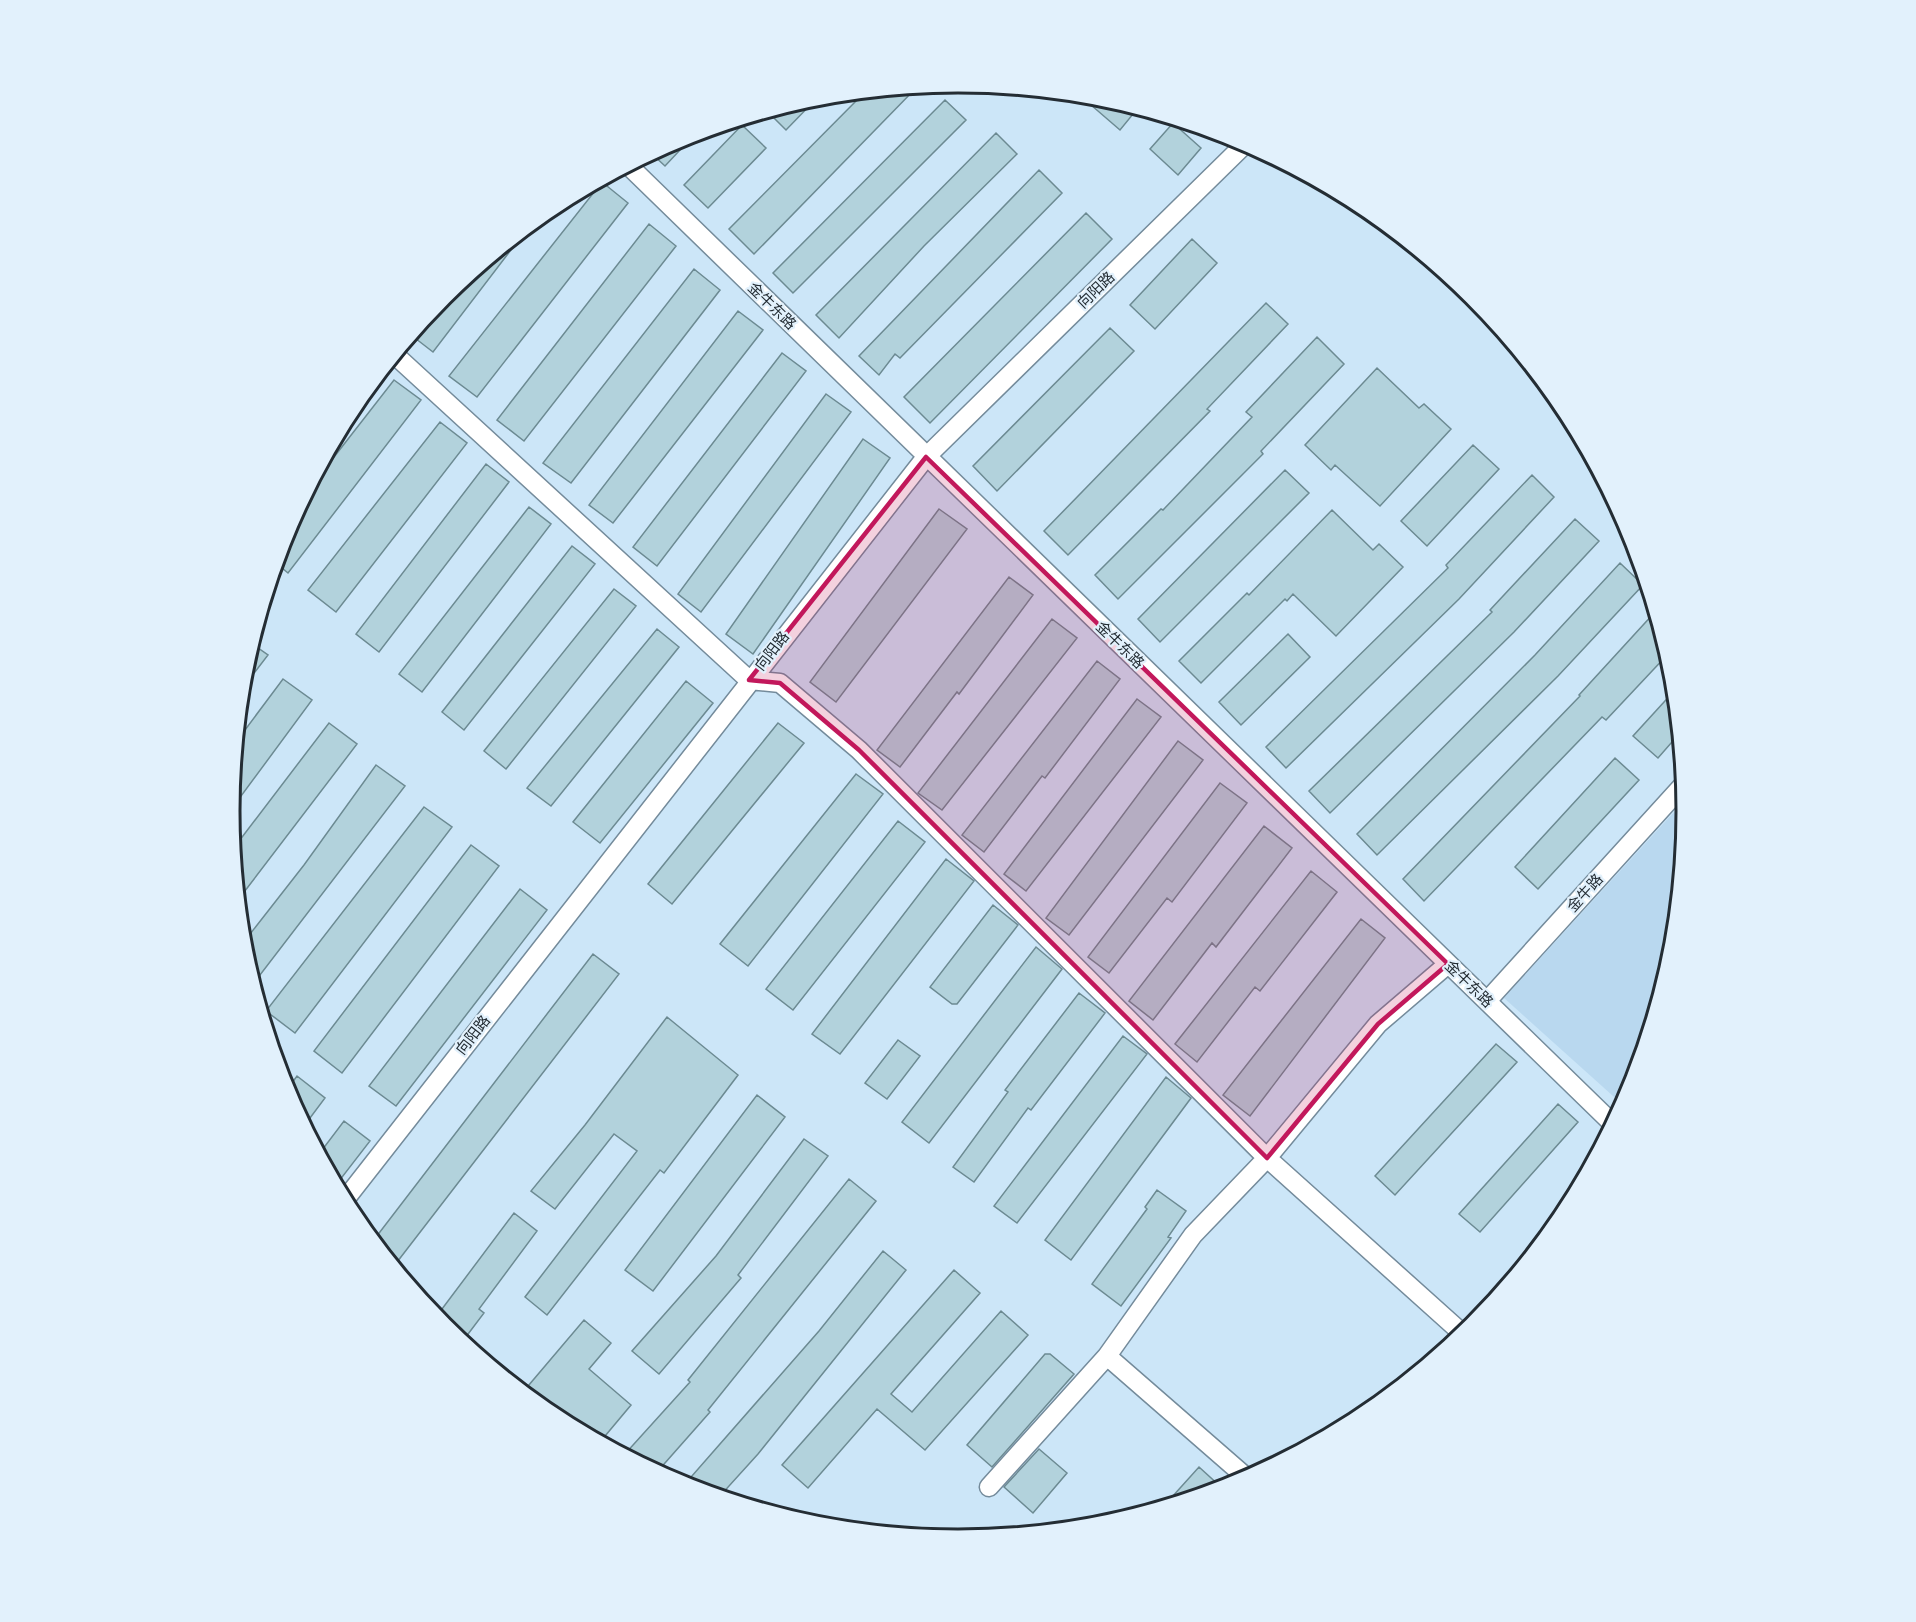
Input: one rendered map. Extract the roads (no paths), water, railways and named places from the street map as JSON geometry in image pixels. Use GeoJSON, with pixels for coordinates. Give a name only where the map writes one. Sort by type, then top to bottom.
{"type":"FeatureCollection","features":[{"type":"Feature","properties":{"kind":"street","name":"向阳路"},"geometry":{"type":"LineString","coordinates":[[350,1193],[926,456],[1238,150]]}},
{"type":"Feature","properties":{"kind":"street","name":"金牛东路"},"geometry":{"type":"LineString","coordinates":[[634,170],[1607,1118]]}},
{"type":"Feature","properties":{"kind":"street"},"geometry":{"type":"LineString","coordinates":[[400,360],[749,680],[780,683],[859,750],[1268,1158],[1456,1328]]}},
{"type":"Feature","properties":{"kind":"street","name":"金牛路"},"geometry":{"type":"LineString","coordinates":[[1487,1001],[1675,794]]}},
{"type":"Feature","properties":{"kind":"street"},"geometry":{"type":"LineString","coordinates":[[989,1487],[1107,1356],[1193,1235],[1268,1158],[1378,1024],[1448,964]]}},
{"type":"Feature","properties":{"kind":"street"},"geometry":{"type":"LineString","coordinates":[[1107,1356],[1239,1471]]}}]}
